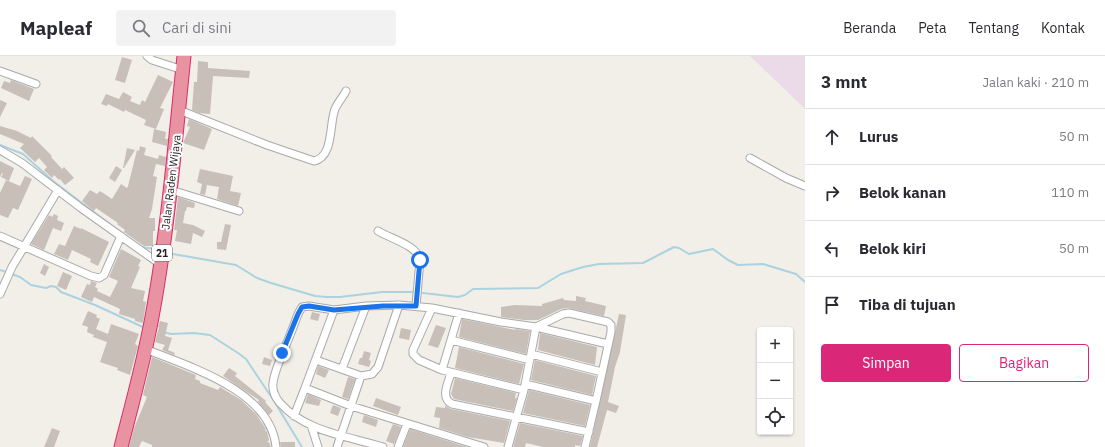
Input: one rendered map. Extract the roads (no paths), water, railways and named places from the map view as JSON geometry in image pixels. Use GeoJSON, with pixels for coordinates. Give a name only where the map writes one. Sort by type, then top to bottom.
{"type":"FeatureCollection","features":[{"type":"Feature","properties":{"kind":"highway","name":"Jalan Raden Wijaya"},"geometry":{"type":"LineString","coordinates":[[121,447],[145,350],[160,264],[171,190],[184,56]]}},
{"type":"Feature","properties":{"kind":"street"},"geometry":{"type":"LineString","coordinates":[[147,56],[152,60],[183,70]]}},
{"type":"Feature","properties":{"kind":"street"},"geometry":{"type":"LineString","coordinates":[[0,72],[36,84]]}},
{"type":"Feature","properties":{"kind":"street"},"geometry":{"type":"LineString","coordinates":[[179,110],[266,145],[314,161],[321,158],[328,148],[334,112],[346,91]]}},
{"type":"Feature","properties":{"kind":"street"},"geometry":{"type":"LineString","coordinates":[[0,150],[22,163],[97,220],[160,264]]}},
{"type":"Feature","properties":{"kind":"street"},"geometry":{"type":"LineString","coordinates":[[750,158],[786,178],[805,186]]}},
{"type":"Feature","properties":{"kind":"street"},"geometry":{"type":"LineString","coordinates":[[0,294],[12,267],[58,190]]}},
{"type":"Feature","properties":{"kind":"street"},"geometry":{"type":"LineString","coordinates":[[171,190],[239,211]]}},
{"type":"Feature","properties":{"kind":"street"},"geometry":{"type":"LineString","coordinates":[[378,231],[414,249],[419,256],[420,260],[416,306]]}},
{"type":"Feature","properties":{"kind":"street"},"geometry":{"type":"LineString","coordinates":[[0,236],[91,276],[99,278],[104,275],[121,236]]}},
{"type":"Feature","properties":{"kind":"street"},"geometry":{"type":"LineString","coordinates":[[316,360],[361,376],[370,376],[376,372],[399,305]]}},
{"type":"Feature","properties":{"kind":"street"},"geometry":{"type":"LineString","coordinates":[[383,447],[374,446],[311,425],[294,416],[282,405],[274,394],[272,384],[275,372],[301,308],[309,306],[334,310],[366,306],[416,306],[536,328],[608,344]]}},
{"type":"Feature","properties":{"kind":"street"},"geometry":{"type":"LineString","coordinates":[[342,369],[366,306]]}},
{"type":"Feature","properties":{"kind":"street"},"geometry":{"type":"LineString","coordinates":[[432,308],[413,346],[413,354],[419,360],[451,373],[596,401]]}},
{"type":"Feature","properties":{"kind":"street"},"geometry":{"type":"LineString","coordinates":[[294,416],[334,310]]}},
{"type":"Feature","properties":{"kind":"street"},"geometry":{"type":"LineString","coordinates":[[442,370],[459,313]]}},
{"type":"Feature","properties":{"kind":"street"},"geometry":{"type":"LineString","coordinates":[[536,328],[563,314],[573,313],[608,322],[612,327],[585,447]]}},
{"type":"Feature","properties":{"kind":"street"},"geometry":{"type":"LineString","coordinates":[[508,447],[518,416],[536,328]]}},
{"type":"Feature","properties":{"kind":"street"},"geometry":{"type":"LineString","coordinates":[[451,340],[602,372]]}},
{"type":"Feature","properties":{"kind":"street"},"geometry":{"type":"LineString","coordinates":[[145,350],[193,368],[234,388],[247,398],[268,421],[273,431],[276,447]]}},
{"type":"Feature","properties":{"kind":"street"},"geometry":{"type":"LineString","coordinates":[[451,373],[446,396],[452,404],[518,416],[589,432]]}},
{"type":"Feature","properties":{"kind":"street"},"geometry":{"type":"LineString","coordinates":[[337,447],[361,376]]}},
{"type":"Feature","properties":{"kind":"street"},"geometry":{"type":"LineString","coordinates":[[304,388],[351,406],[484,447]]}},
{"type":"Feature","properties":{"kind":"street"},"geometry":{"type":"LineString","coordinates":[[398,447],[407,424]]}},
{"type":"Feature","properties":{"kind":"street"},"geometry":{"type":"LineString","coordinates":[[311,425],[318,447]]}},
{"type":"Feature","properties":{"kind":"waterway"},"geometry":{"type":"LineString","coordinates":[[0,145],[23,154],[53,181],[120,232]]}},
{"type":"Feature","properties":{"kind":"waterway"},"geometry":{"type":"LineString","coordinates":[[141,247],[155,249]]}},
{"type":"Feature","properties":{"kind":"waterway"},"geometry":{"type":"LineString","coordinates":[[423,293],[458,297],[465,295],[473,289],[538,288],[561,274],[583,267],[599,264],[643,263],[674,247],[679,248],[689,254],[713,249],[738,265],[763,264],[796,274],[805,282]]}},
{"type":"Feature","properties":{"kind":"waterway"},"geometry":{"type":"LineString","coordinates":[[169,252],[173,254],[236,265],[257,278],[315,296],[340,297],[382,292],[412,292]]}},
{"type":"Feature","properties":{"kind":"waterway"},"geometry":{"type":"LineString","coordinates":[[0,270],[20,277],[31,285],[46,288],[51,286],[56,287],[61,292],[95,305],[145,328]]}},
{"type":"Feature","properties":{"kind":"waterway"},"geometry":{"type":"LineString","coordinates":[[163,332],[171,334],[194,333],[210,335],[246,359],[302,447]]}}]}
